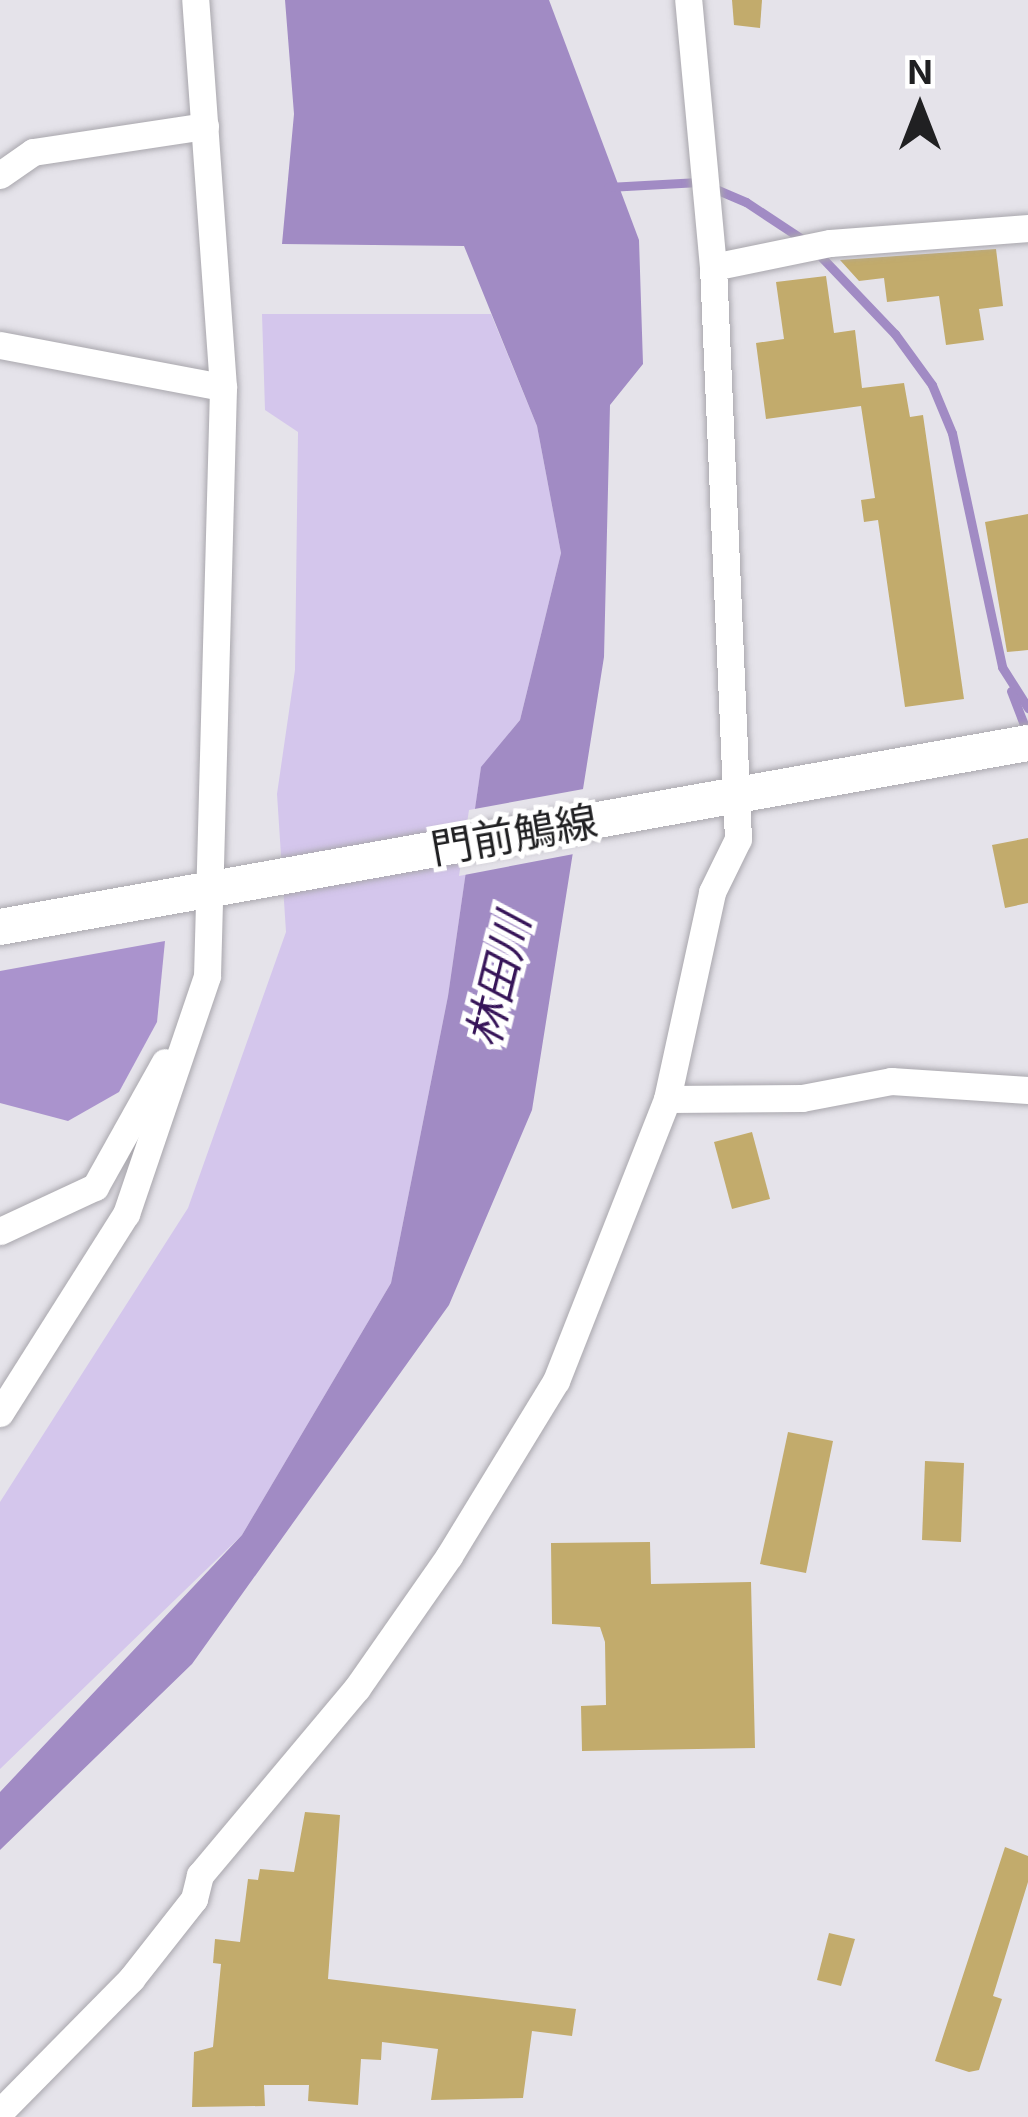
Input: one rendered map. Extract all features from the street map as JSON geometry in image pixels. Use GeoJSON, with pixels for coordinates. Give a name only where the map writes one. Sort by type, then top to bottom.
{"type":"FeatureCollection","features":[{"type":"Feature","properties":{"kind":"main road","name":"門前鵤線"},"geometry":{"type":"LineString","coordinates":[[0,927],[1028,742]]}},
{"type":"Feature","properties":{"kind":"street"},"geometry":{"type":"LineString","coordinates":[[0,1413],[126,1214],[193,1034],[207,976],[217,889],[223,387],[195,0]]}},
{"type":"Feature","properties":{"kind":"street"},"geometry":{"type":"LineString","coordinates":[[0,2112],[130,1979],[194,1899],[200,1875],[357,1688],[449,1556],[556,1382],[668,1099],[712,892],[738,838],[729,796],[712,267],[688,0]]}},
{"type":"Feature","properties":{"kind":"street"},"geometry":{"type":"LineString","coordinates":[[0,175],[33,152],[205,126]]}},
{"type":"Feature","properties":{"kind":"street"},"geometry":{"type":"LineString","coordinates":[[712,267],[830,243],[1028,228]]}},
{"type":"Feature","properties":{"kind":"street"},"geometry":{"type":"LineString","coordinates":[[0,345],[223,387]]}},
{"type":"Feature","properties":{"kind":"street"},"geometry":{"type":"LineString","coordinates":[[0,1231],[95,1187],[166,1059],[193,1034]]}},
{"type":"Feature","properties":{"kind":"street"},"geometry":{"type":"LineString","coordinates":[[668,1099],[802,1098],[891,1081],[1028,1090]]}},
{"type":"Feature","properties":{"kind":"shaded area"},"geometry":{"type":"Polygon","coordinates":[[[262,314],[491,314],[537,426],[561,553],[520,720],[481,768],[448,996],[391,1283],[242,1535],[0,1769],[0,1502],[188,1208],[286,932],[277,794],[295,670],[298,432],[265,410],[262,314]]]}},
{"type":"Feature","properties":{"kind":"shaded area"},"geometry":{"type":"Polygon","coordinates":[[[165,941],[157,1022],[119,1092],[68,1121],[0,1103],[0,971],[165,941]]]}},
{"type":"Feature","properties":{"kind":"water","name":"林田川"},"geometry":{"type":"Polygon","coordinates":[[[285,0],[549,0],[639,240],[643,364],[610,405],[604,657],[532,1110],[449,1305],[192,1664],[0,1850],[0,1792],[242,1535],[391,1283],[448,996],[481,767],[520,720],[561,553],[537,426],[464,246],[282,244],[294,114],[285,0]]]}},
{"type":"Feature","properties":{"kind":"pier"},"geometry":{"type":"Polygon","coordinates":[[[589,788],[579,853],[459,876],[469,810],[589,788]]]}},
{"type":"Feature","properties":{"kind":"building"},"geometry":{"type":"Polygon","coordinates":[[[732,0],[762,0],[760,28],[734,25],[732,0]]]}},
{"type":"Feature","properties":{"kind":"building"},"geometry":{"type":"Polygon","coordinates":[[[996,249],[1003,306],[979,309],[984,340],[946,345],[939,296],[887,302],[884,278],[859,281],[840,260],[996,249]]]}},
{"type":"Feature","properties":{"kind":"building"},"geometry":{"type":"Polygon","coordinates":[[[826,276],[834,333],[855,330],[862,388],[904,383],[910,417],[923,415],[964,699],[905,707],[878,520],[864,522],[861,500],[875,498],[861,406],[766,419],[756,343],[784,339],[776,282],[826,276]]]}},
{"type":"Feature","properties":{"kind":"building"},"geometry":{"type":"Polygon","coordinates":[[[1028,514],[1028,650],[1007,652],[985,522],[1028,514]]]}},
{"type":"Feature","properties":{"kind":"building"},"geometry":{"type":"Polygon","coordinates":[[[1028,838],[1028,903],[1005,908],[992,845],[1028,838]]]}},
{"type":"Feature","properties":{"kind":"building"},"geometry":{"type":"Polygon","coordinates":[[[752,1132],[770,1199],[732,1209],[714,1142],[752,1132]]]}},
{"type":"Feature","properties":{"kind":"building"},"geometry":{"type":"Polygon","coordinates":[[[788,1432],[833,1441],[806,1573],[760,1564],[788,1432]]]}},
{"type":"Feature","properties":{"kind":"building"},"geometry":{"type":"Polygon","coordinates":[[[925,1461],[964,1463],[961,1542],[922,1540],[925,1461]]]}},
{"type":"Feature","properties":{"kind":"building"},"geometry":{"type":"Polygon","coordinates":[[[650,1542],[651,1584],[751,1582],[755,1748],[582,1751],[581,1706],[606,1705],[605,1642],[600,1627],[552,1624],[551,1543],[650,1542]]]}},
{"type":"Feature","properties":{"kind":"building"},"geometry":{"type":"Polygon","coordinates":[[[305,1812],[340,1815],[328,1979],[576,2009],[572,2036],[532,2031],[523,2098],[431,2100],[438,2049],[382,2042],[381,2060],[361,2059],[358,2105],[308,2101],[309,2085],[264,2085],[265,2106],[192,2107],[194,2052],[213,2047],[221,1964],[213,1963],[215,1939],[240,1942],[248,1879],[258,1880],[260,1869],[294,1872],[305,1812]]]}},
{"type":"Feature","properties":{"kind":"building"},"geometry":{"type":"Polygon","coordinates":[[[1005,1847],[1028,1856],[1028,1882],[993,1996],[1002,1999],[979,2070],[969,2072],[935,2061],[1005,1847]]]}},
{"type":"Feature","properties":{"kind":"building"},"geometry":{"type":"Polygon","coordinates":[[[829,1933],[855,1939],[841,1986],[817,1980],[829,1933]]]}},
{"type":"Feature","properties":{"kind":"waterway"},"geometry":{"type":"LineString","coordinates":[[608,187],[699,182],[746,202],[808,243],[895,334],[932,385],[952,433],[1002,667],[1028,708]]}},
{"type":"Feature","properties":{"kind":"waterway"},"geometry":{"type":"LineString","coordinates":[[1011,691],[1028,735]]}}]}
